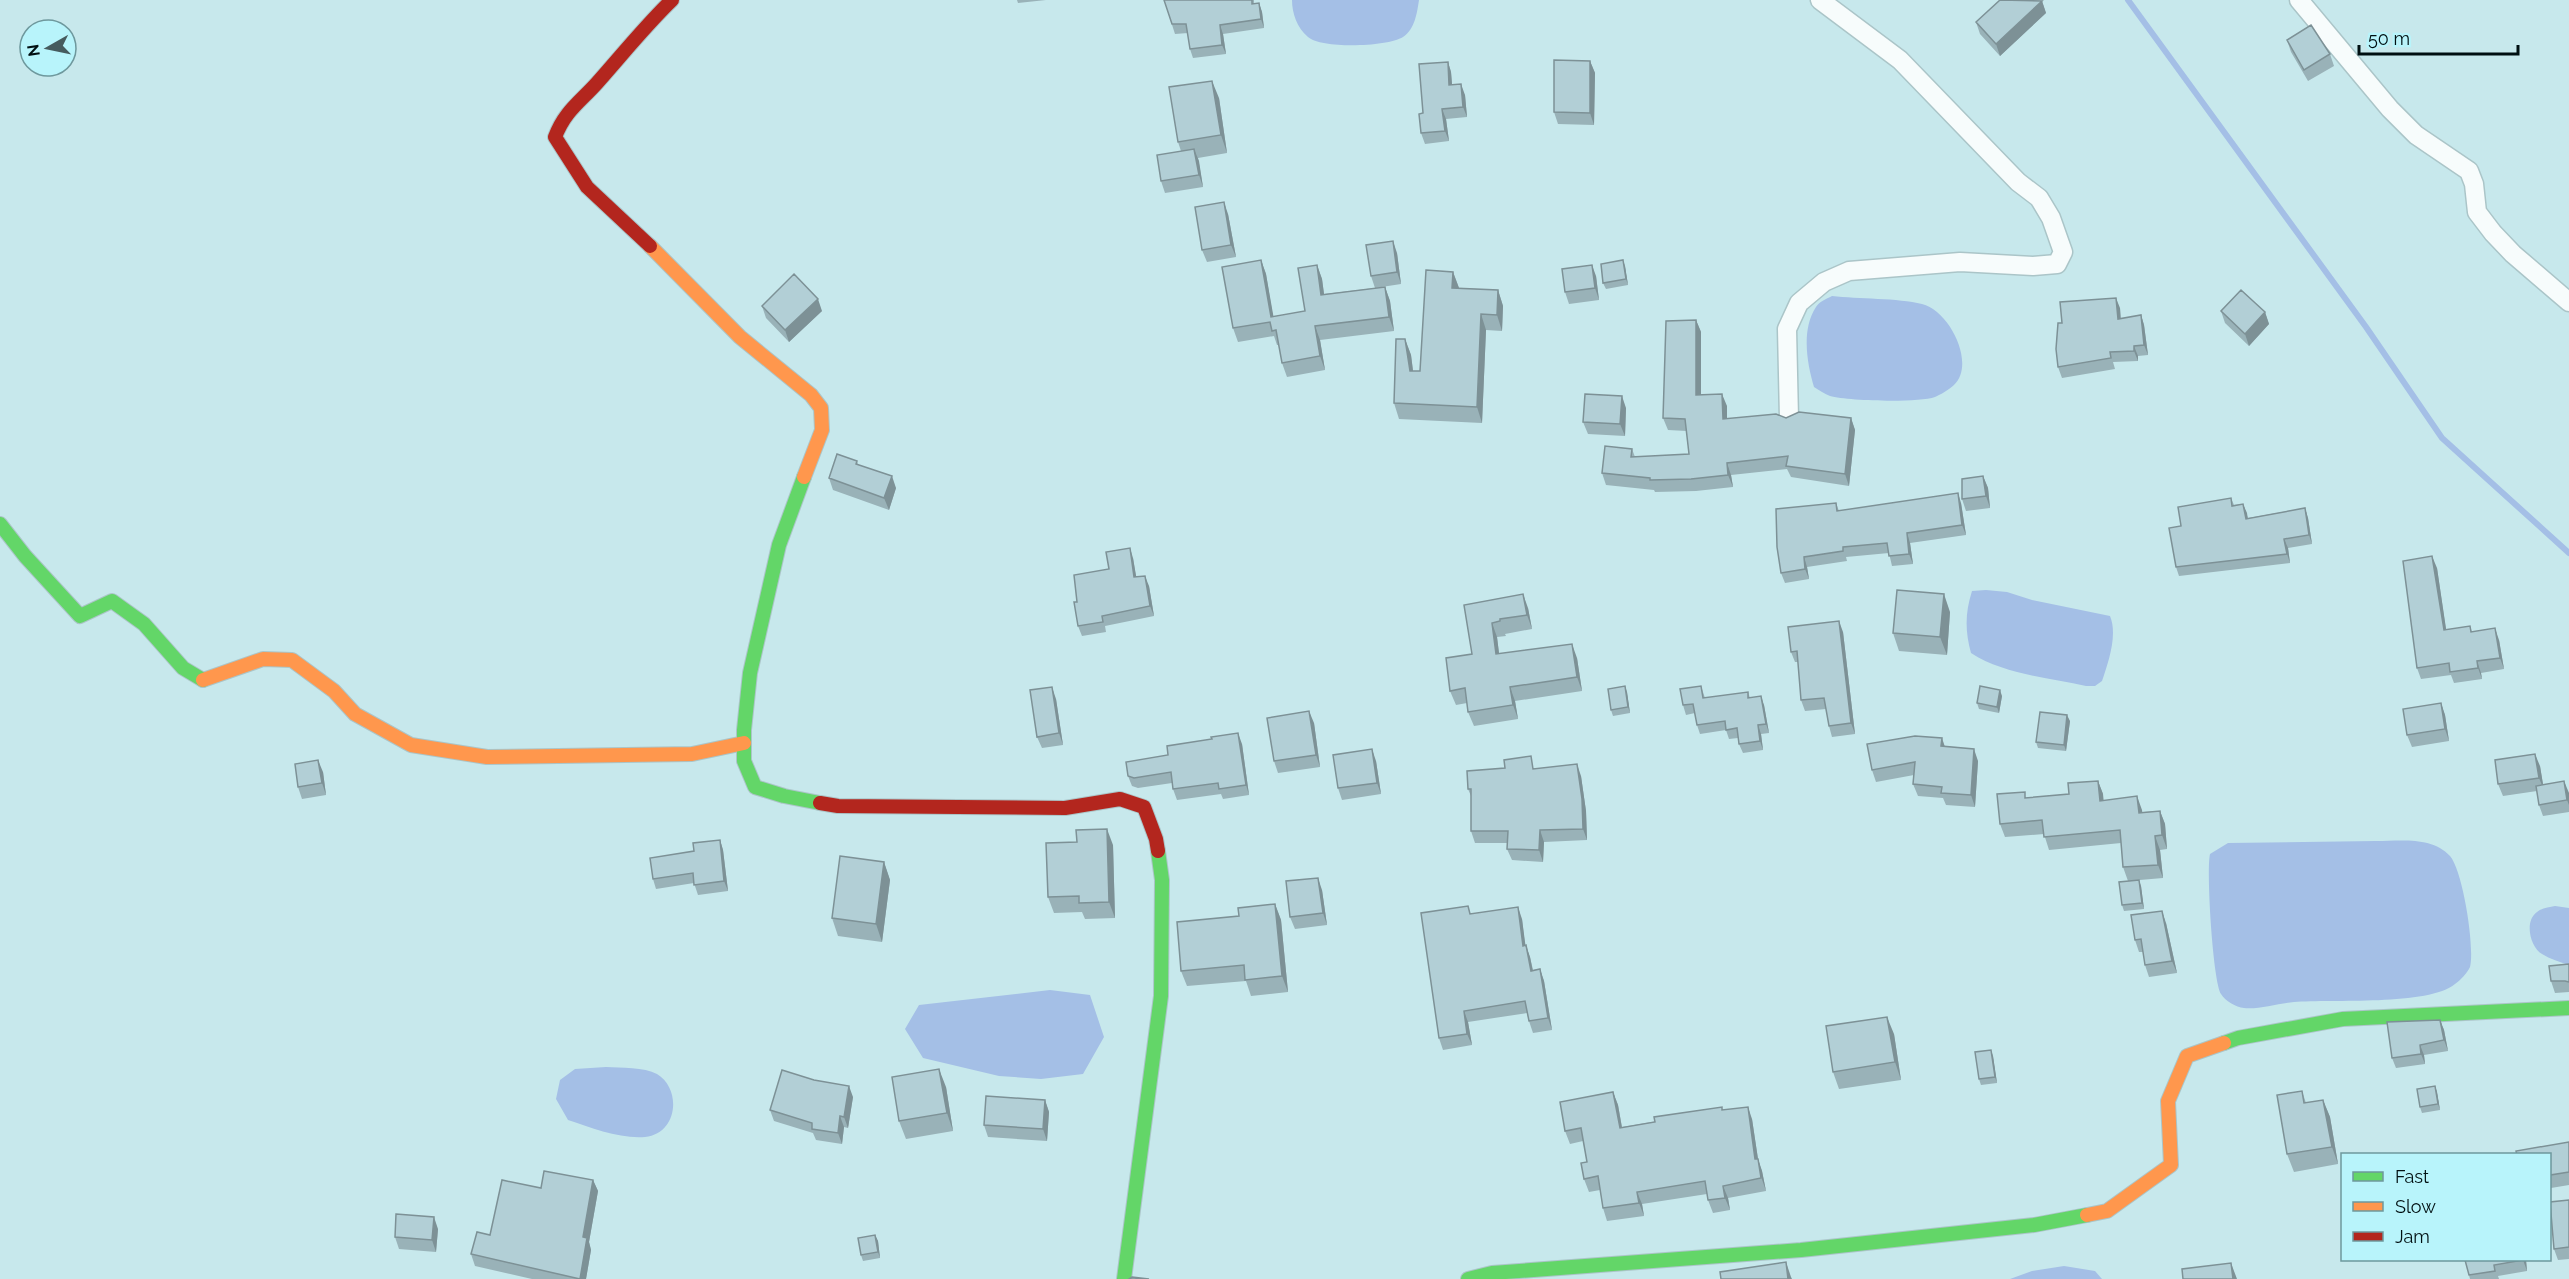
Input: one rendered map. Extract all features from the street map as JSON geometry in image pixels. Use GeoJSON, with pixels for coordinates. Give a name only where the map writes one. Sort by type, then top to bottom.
{"type":"FeatureCollection","features":[{"type":"Feature","properties":{"kind":"street"},"geometry":{"type":"LineString","coordinates":[[672,0],[644,27],[596,84],[562,118],[555,137],[587,187],[647,243],[740,338],[811,395],[821,408],[822,430],[779,545],[750,673],[744,761],[755,787],[784,796],[838,806],[1065,808],[1120,799],[1144,807],[1156,839],[1162,880],[1161,996],[1124,1279]]}},
{"type":"Feature","properties":{"kind":"street"},"geometry":{"type":"LineString","coordinates":[[1789,419],[1787,329],[1799,303],[1824,282],[1849,271],[1960,262],[2000,265],[2057,264],[2063,252],[2051,218],[2039,198],[2018,182],[1900,60],[1820,0]]}},
{"type":"Feature","properties":{"kind":"street"},"geometry":{"type":"LineString","coordinates":[[2299,0],[2390,109],[2416,135],[2469,171],[2474,184],[2477,212],[2513,254],[2569,302]]}},
{"type":"Feature","properties":{"kind":"street"},"geometry":{"type":"LineString","coordinates":[[0,524],[25,556],[80,615],[112,601],[144,624],[183,668],[204,680],[263,659],[292,660],[334,691],[355,714],[411,745],[487,758],[692,754],[744,743]]}},
{"type":"Feature","properties":{"kind":"street"},"geometry":{"type":"LineString","coordinates":[[1468,1279],[1492,1274],[1801,1250],[2034,1225],[2107,1211],[2171,1165],[2168,1101],[2187,1056],[2238,1038],[2343,1019],[2569,1008]]}},
{"type":"Feature","properties":{"kind":"water"},"geometry":{"type":"Polygon","coordinates":[[[1292,0],[1419,0],[1413,25],[1403,37],[1370,45],[1340,45],[1315,41],[1308,37],[1296,20],[1292,0]]]}},
{"type":"Feature","properties":{"kind":"water"},"geometry":{"type":"Polygon","coordinates":[[[1832,296],[1901,301],[1922,304],[1932,309],[1950,327],[1961,352],[1960,376],[1954,385],[1935,397],[1899,401],[1839,398],[1814,387],[1809,368],[1808,326],[1817,305],[1832,296]]]}},
{"type":"Feature","properties":{"kind":"water"},"geometry":{"type":"Polygon","coordinates":[[[1972,591],[2007,592],[2032,600],[2110,616],[2113,640],[2102,681],[2095,686],[2086,686],[2012,671],[1971,653],[1967,622],[1970,599],[1972,591]]]}},
{"type":"Feature","properties":{"kind":"water"},"geometry":{"type":"Polygon","coordinates":[[[2405,840],[2434,845],[2450,856],[2455,864],[2467,910],[2471,944],[2470,967],[2461,979],[2442,991],[2402,999],[2294,1002],[2244,1008],[2225,999],[2218,985],[2215,969],[2209,881],[2210,854],[2228,843],[2405,840]]]}},
{"type":"Feature","properties":{"kind":"water"},"geometry":{"type":"Polygon","coordinates":[[[2555,906],[2569,908],[2569,965],[2538,951],[2530,934],[2533,916],[2541,910],[2555,906]]]}},
{"type":"Feature","properties":{"kind":"water"},"geometry":{"type":"Polygon","coordinates":[[[1050,990],[1090,995],[1104,1037],[1083,1074],[1041,1079],[999,1076],[923,1058],[905,1029],[919,1005],[1050,990]]]}},
{"type":"Feature","properties":{"kind":"water"},"geometry":{"type":"Polygon","coordinates":[[[606,1067],[646,1070],[657,1074],[665,1081],[673,1100],[673,1110],[664,1128],[656,1134],[635,1137],[606,1132],[568,1120],[556,1099],[560,1080],[575,1069],[606,1067]]]}},
{"type":"Feature","properties":{"kind":"water"},"geometry":{"type":"Polygon","coordinates":[[[2064,1266],[2095,1271],[2102,1279],[2010,1279],[2032,1271],[2064,1266]]]}},
{"type":"Feature","properties":{"kind":"building"},"geometry":{"type":"Polygon","coordinates":[[[1164,0],[1252,0],[1252,4],[1259,3],[1261,19],[1220,25],[1222,45],[1190,49],[1186,24],[1172,24],[1164,0]]]}},
{"type":"Feature","properties":{"kind":"building"},"geometry":{"type":"Polygon","coordinates":[[[2000,0],[2042,1],[1996,44],[1976,22],[2000,0]]]}},
{"type":"Feature","properties":{"kind":"building"},"geometry":{"type":"Polygon","coordinates":[[[2311,25],[2330,54],[2304,70],[2287,40],[2311,25]]]}},
{"type":"Feature","properties":{"kind":"building"},"geometry":{"type":"Polygon","coordinates":[[[1554,60],[1590,61],[1590,113],[1554,112],[1554,60]]]}},
{"type":"Feature","properties":{"kind":"building"},"geometry":{"type":"Polygon","coordinates":[[[1448,62],[1449,85],[1461,84],[1463,107],[1442,109],[1445,131],[1421,133],[1419,114],[1423,113],[1419,64],[1448,62]]]}},
{"type":"Feature","properties":{"kind":"building"},"geometry":{"type":"Polygon","coordinates":[[[1212,81],[1221,135],[1178,142],[1169,87],[1212,81]]]}},
{"type":"Feature","properties":{"kind":"building"},"geometry":{"type":"Polygon","coordinates":[[[1194,149],[1199,175],[1161,181],[1157,155],[1194,149]]]}},
{"type":"Feature","properties":{"kind":"building"},"geometry":{"type":"Polygon","coordinates":[[[1224,202],[1231,245],[1202,250],[1195,207],[1224,202]]]}},
{"type":"Feature","properties":{"kind":"building"},"geometry":{"type":"Polygon","coordinates":[[[1393,241],[1397,272],[1371,276],[1366,245],[1393,241]]]}},
{"type":"Feature","properties":{"kind":"building"},"geometry":{"type":"Polygon","coordinates":[[[1261,260],[1271,317],[1305,311],[1298,268],[1317,265],[1321,295],[1385,287],[1389,317],[1315,326],[1320,356],[1282,363],[1276,330],[1272,331],[1270,322],[1233,328],[1222,267],[1261,260]]]}},
{"type":"Feature","properties":{"kind":"building"},"geometry":{"type":"Polygon","coordinates":[[[1623,260],[1626,279],[1603,283],[1601,264],[1623,260]]]}},
{"type":"Feature","properties":{"kind":"building"},"geometry":{"type":"Polygon","coordinates":[[[1592,265],[1595,288],[1565,292],[1562,269],[1592,265]]]}},
{"type":"Feature","properties":{"kind":"building"},"geometry":{"type":"Polygon","coordinates":[[[1426,270],[1453,272],[1452,288],[1498,290],[1497,315],[1481,314],[1477,407],[1394,403],[1396,339],[1405,339],[1410,371],[1420,371],[1426,270]]]}},
{"type":"Feature","properties":{"kind":"building"},"geometry":{"type":"Polygon","coordinates":[[[794,274],[818,299],[785,330],[762,306],[794,274]]]}},
{"type":"Feature","properties":{"kind":"building"},"geometry":{"type":"Polygon","coordinates":[[[2241,290],[2265,312],[2245,334],[2221,311],[2241,290]]]}},
{"type":"Feature","properties":{"kind":"building"},"geometry":{"type":"Polygon","coordinates":[[[2116,298],[2118,319],[2141,315],[2144,345],[2134,346],[2134,351],[2110,352],[2111,358],[2058,367],[2056,349],[2058,323],[2062,323],[2060,302],[2116,298]]]}},
{"type":"Feature","properties":{"kind":"building"},"geometry":{"type":"Polygon","coordinates":[[[1696,320],[1696,395],[1722,394],[1723,419],[1776,414],[1786,418],[1799,412],[1851,418],[1845,474],[1786,466],[1788,456],[1727,463],[1728,475],[1691,479],[1650,480],[1650,478],[1602,473],[1605,446],[1632,449],[1631,457],[1689,454],[1685,419],[1663,418],[1666,321],[1696,320]]]}},
{"type":"Feature","properties":{"kind":"building"},"geometry":{"type":"Polygon","coordinates":[[[1585,394],[1622,396],[1620,424],[1583,422],[1585,394]]]}},
{"type":"Feature","properties":{"kind":"building"},"geometry":{"type":"Polygon","coordinates":[[[837,454],[857,461],[856,464],[892,476],[884,498],[829,478],[837,454]]]}},
{"type":"Feature","properties":{"kind":"building"},"geometry":{"type":"Polygon","coordinates":[[[1983,476],[1986,496],[1962,499],[1962,479],[1983,476]]]}},
{"type":"Feature","properties":{"kind":"building"},"geometry":{"type":"Polygon","coordinates":[[[1958,493],[1962,525],[1907,533],[1909,554],[1889,556],[1887,543],[1843,547],[1843,551],[1804,557],[1805,569],[1781,573],[1777,547],[1776,509],[1836,503],[1837,511],[1958,493]]]}},
{"type":"Feature","properties":{"kind":"building"},"geometry":{"type":"Polygon","coordinates":[[[2231,498],[2232,506],[2243,504],[2246,519],[2305,508],[2309,535],[2284,539],[2287,554],[2176,567],[2169,528],[2181,526],[2178,507],[2231,498]]]}},
{"type":"Feature","properties":{"kind":"building"},"geometry":{"type":"Polygon","coordinates":[[[1130,548],[1134,577],[1145,576],[1150,606],[1102,616],[1103,622],[1078,626],[1074,602],[1077,602],[1074,575],[1109,569],[1106,552],[1130,548]]]}},
{"type":"Feature","properties":{"kind":"building"},"geometry":{"type":"Polygon","coordinates":[[[2432,556],[2444,630],[2470,626],[2471,632],[2495,628],[2500,658],[2477,661],[2478,668],[2450,672],[2449,663],[2417,668],[2403,561],[2432,556]]]}},
{"type":"Feature","properties":{"kind":"building"},"geometry":{"type":"Polygon","coordinates":[[[1897,590],[1944,594],[1940,637],[1893,633],[1897,590]]]}},
{"type":"Feature","properties":{"kind":"building"},"geometry":{"type":"Polygon","coordinates":[[[1523,594],[1527,615],[1500,619],[1492,623],[1496,654],[1572,644],[1577,677],[1510,687],[1513,705],[1468,712],[1465,688],[1450,691],[1446,658],[1472,654],[1464,605],[1523,594]]]}},
{"type":"Feature","properties":{"kind":"building"},"geometry":{"type":"Polygon","coordinates":[[[1839,621],[1851,723],[1829,726],[1824,698],[1801,700],[1797,651],[1791,652],[1788,627],[1839,621]]]}},
{"type":"Feature","properties":{"kind":"building"},"geometry":{"type":"Polygon","coordinates":[[[1625,686],[1628,707],[1611,710],[1608,689],[1625,686]]]}},
{"type":"Feature","properties":{"kind":"building"},"geometry":{"type":"Polygon","coordinates":[[[1701,686],[1703,698],[1748,692],[1748,698],[1761,696],[1766,724],[1758,725],[1760,741],[1739,744],[1737,728],[1726,730],[1725,721],[1697,725],[1693,704],[1683,705],[1680,689],[1701,686]]]}},
{"type":"Feature","properties":{"kind":"building"},"geometry":{"type":"Polygon","coordinates":[[[1980,686],[2000,690],[1997,707],[1977,703],[1980,686]]]}},
{"type":"Feature","properties":{"kind":"building"},"geometry":{"type":"Polygon","coordinates":[[[1052,687],[1059,733],[1037,737],[1030,690],[1052,687]]]}},
{"type":"Feature","properties":{"kind":"building"},"geometry":{"type":"Polygon","coordinates":[[[2441,703],[2445,729],[2407,735],[2403,709],[2441,703]]]}},
{"type":"Feature","properties":{"kind":"building"},"geometry":{"type":"Polygon","coordinates":[[[1309,711],[1316,755],[1274,761],[1267,718],[1309,711]]]}},
{"type":"Feature","properties":{"kind":"building"},"geometry":{"type":"Polygon","coordinates":[[[2040,712],[2067,715],[2064,745],[2036,742],[2040,712]]]}},
{"type":"Feature","properties":{"kind":"building"},"geometry":{"type":"Polygon","coordinates":[[[1238,733],[1246,785],[1219,789],[1218,783],[1173,789],[1171,772],[1134,778],[1128,776],[1126,762],[1168,755],[1167,746],[1238,733]]]}},
{"type":"Feature","properties":{"kind":"building"},"geometry":{"type":"Polygon","coordinates":[[[1915,736],[1942,738],[1941,746],[1974,749],[1971,795],[1941,793],[1942,787],[1913,784],[1915,762],[1872,770],[1867,744],[1915,736]]]}},
{"type":"Feature","properties":{"kind":"building"},"geometry":{"type":"Polygon","coordinates":[[[1372,749],[1377,783],[1338,788],[1333,755],[1372,749]]]}},
{"type":"Feature","properties":{"kind":"building"},"geometry":{"type":"Polygon","coordinates":[[[2535,754],[2539,778],[2498,784],[2495,760],[2535,754]]]}},
{"type":"Feature","properties":{"kind":"building"},"geometry":{"type":"Polygon","coordinates":[[[1531,756],[1533,769],[1577,764],[1583,829],[1540,830],[1539,850],[1507,849],[1508,831],[1471,831],[1471,789],[1468,789],[1467,771],[1505,768],[1504,760],[1531,756]]]}},
{"type":"Feature","properties":{"kind":"building"},"geometry":{"type":"Polygon","coordinates":[[[318,760],[322,783],[298,787],[295,764],[318,760]]]}},
{"type":"Feature","properties":{"kind":"building"},"geometry":{"type":"Polygon","coordinates":[[[2098,781],[2100,801],[2137,796],[2139,813],[2160,811],[2162,835],[2155,836],[2158,865],[2123,867],[2120,830],[2044,837],[2042,820],[2000,824],[1997,794],[2025,792],[2025,798],[2069,794],[2068,783],[2098,781]]]}},
{"type":"Feature","properties":{"kind":"building"},"geometry":{"type":"Polygon","coordinates":[[[2564,781],[2567,800],[2539,805],[2536,786],[2564,781]]]}},
{"type":"Feature","properties":{"kind":"building"},"geometry":{"type":"Polygon","coordinates":[[[1107,829],[1109,902],[1079,903],[1079,896],[1048,897],[1046,843],[1077,842],[1076,830],[1107,829]]]}},
{"type":"Feature","properties":{"kind":"building"},"geometry":{"type":"Polygon","coordinates":[[[720,840],[724,881],[694,885],[693,873],[653,879],[650,858],[694,851],[693,843],[720,840]]]}},
{"type":"Feature","properties":{"kind":"building"},"geometry":{"type":"Polygon","coordinates":[[[840,856],[884,862],[876,924],[832,918],[840,856]]]}},
{"type":"Feature","properties":{"kind":"building"},"geometry":{"type":"Polygon","coordinates":[[[1318,878],[1323,913],[1290,917],[1286,881],[1318,878]]]}},
{"type":"Feature","properties":{"kind":"building"},"geometry":{"type":"Polygon","coordinates":[[[2139,880],[2142,903],[2122,905],[2119,882],[2139,880]]]}},
{"type":"Feature","properties":{"kind":"building"},"geometry":{"type":"Polygon","coordinates":[[[1275,904],[1282,976],[1245,980],[1244,965],[1181,971],[1177,922],[1239,916],[1238,908],[1275,904]]]}},
{"type":"Feature","properties":{"kind":"building"},"geometry":{"type":"Polygon","coordinates":[[[1468,906],[1470,914],[1518,907],[1523,946],[1526,945],[1531,971],[1540,969],[1548,1018],[1529,1021],[1525,1001],[1464,1011],[1467,1034],[1439,1038],[1421,913],[1468,906]]]}},
{"type":"Feature","properties":{"kind":"building"},"geometry":{"type":"Polygon","coordinates":[[[2162,911],[2172,961],[2145,965],[2141,939],[2135,940],[2131,915],[2162,911]]]}},
{"type":"Feature","properties":{"kind":"building"},"geometry":{"type":"Polygon","coordinates":[[[2569,964],[2569,982],[2551,981],[2549,966],[2569,964]]]}},
{"type":"Feature","properties":{"kind":"building"},"geometry":{"type":"Polygon","coordinates":[[[1887,1017],[1895,1062],[1833,1072],[1826,1026],[1887,1017]]]}},
{"type":"Feature","properties":{"kind":"building"},"geometry":{"type":"Polygon","coordinates":[[[2440,1020],[2444,1040],[2420,1045],[2421,1054],[2392,1058],[2387,1022],[2440,1020]]]}},
{"type":"Feature","properties":{"kind":"building"},"geometry":{"type":"Polygon","coordinates":[[[1991,1050],[1995,1077],[1979,1079],[1975,1052],[1991,1050]]]}},
{"type":"Feature","properties":{"kind":"building"},"geometry":{"type":"Polygon","coordinates":[[[939,1069],[947,1113],[899,1121],[892,1077],[939,1069]]]}},
{"type":"Feature","properties":{"kind":"building"},"geometry":{"type":"Polygon","coordinates":[[[782,1070],[814,1080],[849,1086],[844,1117],[840,1116],[838,1133],[812,1129],[812,1123],[770,1110],[782,1070]]]}},
{"type":"Feature","properties":{"kind":"building"},"geometry":{"type":"Polygon","coordinates":[[[2435,1086],[2438,1104],[2420,1107],[2417,1089],[2435,1086]]]}},
{"type":"Feature","properties":{"kind":"building"},"geometry":{"type":"Polygon","coordinates":[[[2302,1091],[2304,1103],[2323,1100],[2332,1147],[2287,1154],[2277,1095],[2302,1091]]]}},
{"type":"Feature","properties":{"kind":"building"},"geometry":{"type":"Polygon","coordinates":[[[1613,1092],[1620,1128],[1655,1122],[1654,1117],[1722,1107],[1722,1110],[1748,1107],[1755,1159],[1758,1159],[1761,1178],[1723,1186],[1725,1198],[1708,1200],[1705,1181],[1637,1192],[1639,1203],[1603,1208],[1598,1176],[1584,1179],[1581,1163],[1587,1162],[1581,1128],[1565,1131],[1560,1102],[1613,1092]]]}},
{"type":"Feature","properties":{"kind":"building"},"geometry":{"type":"Polygon","coordinates":[[[986,1096],[1045,1100],[1043,1129],[984,1125],[986,1096]]]}},
{"type":"Feature","properties":{"kind":"building"},"geometry":{"type":"Polygon","coordinates":[[[2569,1142],[2569,1172],[2551,1175],[2551,1153],[2516,1153],[2516,1151],[2569,1142]]]}},
{"type":"Feature","properties":{"kind":"building"},"geometry":{"type":"Polygon","coordinates":[[[544,1171],[593,1180],[583,1237],[587,1238],[580,1279],[471,1254],[477,1232],[490,1235],[502,1180],[541,1188],[544,1171]]]}},
{"type":"Feature","properties":{"kind":"building"},"geometry":{"type":"Polygon","coordinates":[[[2569,1200],[2569,1247],[2554,1249],[2551,1202],[2569,1200]]]}},
{"type":"Feature","properties":{"kind":"building"},"geometry":{"type":"Polygon","coordinates":[[[396,1214],[434,1217],[432,1240],[395,1237],[396,1214]]]}},
{"type":"Feature","properties":{"kind":"building"},"geometry":{"type":"Polygon","coordinates":[[[875,1235],[878,1252],[861,1255],[858,1238],[875,1235]]]}},
{"type":"Feature","properties":{"kind":"building"},"geometry":{"type":"Polygon","coordinates":[[[2465,1261],[2517,1261],[2494,1265],[2495,1271],[2469,1275],[2465,1261]]]}},
{"type":"Feature","properties":{"kind":"building"},"geometry":{"type":"Polygon","coordinates":[[[1786,1262],[1788,1279],[1721,1279],[1720,1272],[1786,1262]]]}},
{"type":"Feature","properties":{"kind":"building"},"geometry":{"type":"Polygon","coordinates":[[[2231,1263],[2233,1279],[2183,1279],[2182,1269],[2231,1263]]]}},
{"type":"Feature","properties":{"kind":"waterway"},"geometry":{"type":"LineString","coordinates":[[2128,0],[2366,327],[2442,438],[2569,553]]}},
{"type":"Feature","properties":{"kind":"traffic: fast"},"geometry":{"type":"LineString","coordinates":[[804,477],[779,545],[750,673],[744,730],[744,761],[755,787],[784,796],[820,803]]}},
{"type":"Feature","properties":{"kind":"traffic: fast"},"geometry":{"type":"LineString","coordinates":[[0,524],[25,556],[80,616],[112,601],[144,624],[183,668],[203,680]]}},
{"type":"Feature","properties":{"kind":"traffic: fast"},"geometry":{"type":"LineString","coordinates":[[1124,1279],[1161,996],[1162,880],[1158,851]]}},
{"type":"Feature","properties":{"kind":"traffic: fast"},"geometry":{"type":"LineString","coordinates":[[2224,1043],[2238,1038],[2343,1019],[2569,1008]]}},
{"type":"Feature","properties":{"kind":"traffic: fast"},"geometry":{"type":"LineString","coordinates":[[1468,1279],[1492,1273],[1801,1250],[2034,1225],[2087,1215]]}},
{"type":"Feature","properties":{"kind":"traffic: slow"},"geometry":{"type":"LineString","coordinates":[[650,246],[740,337],[811,395],[821,408],[822,430],[804,477]]}},
{"type":"Feature","properties":{"kind":"traffic: slow"},"geometry":{"type":"LineString","coordinates":[[203,680],[263,659],[292,660],[334,691],[355,714],[411,745],[487,757],[692,754],[744,743]]}},
{"type":"Feature","properties":{"kind":"traffic: slow"},"geometry":{"type":"LineString","coordinates":[[2087,1215],[2107,1211],[2171,1165],[2168,1101],[2187,1056],[2224,1043]]}},
{"type":"Feature","properties":{"kind":"traffic: jam"},"geometry":{"type":"LineString","coordinates":[[650,246],[587,187],[555,137],[563,120],[573,108],[672,0]]}},
{"type":"Feature","properties":{"kind":"traffic: jam"},"geometry":{"type":"LineString","coordinates":[[820,803],[838,806],[1065,808],[1120,799],[1144,807],[1158,851]]}}]}
